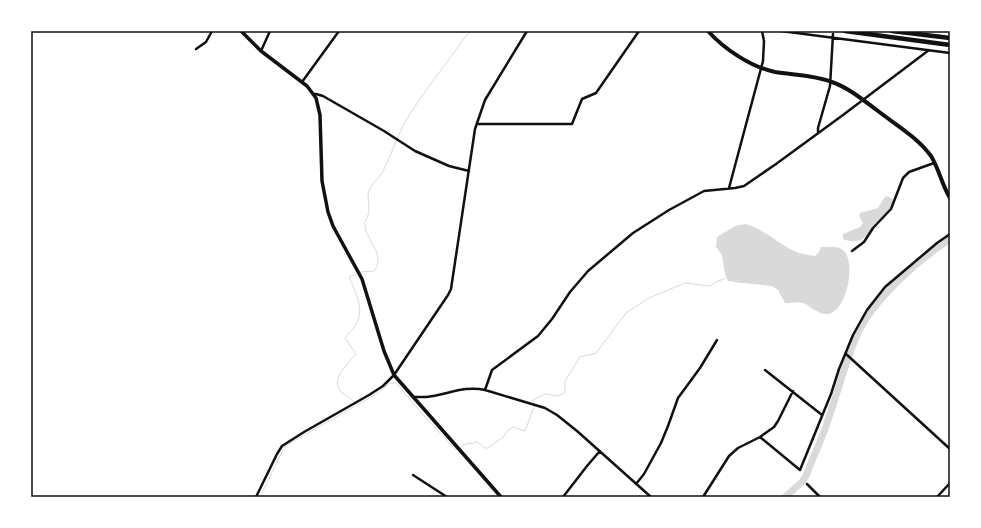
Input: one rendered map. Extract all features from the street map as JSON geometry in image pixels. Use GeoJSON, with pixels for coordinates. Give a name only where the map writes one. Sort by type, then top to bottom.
{"type":"FeatureCollection","features":[{"type":"Feature","properties":{"kind":"highway"},"geometry":{"type":"LineString","coordinates":[[845,31],[950,45]]}},
{"type":"Feature","properties":{"kind":"highway"},"geometry":{"type":"LineString","coordinates":[[892,31],[950,38]]}},
{"type":"Feature","properties":{"kind":"main road"},"geometry":{"type":"LineString","coordinates":[[241,31],[261,51],[302,82],[314,94],[318,102],[320,115],[322,181],[328,212],[364,283],[384,351],[394,375],[501,497]]}},
{"type":"Feature","properties":{"kind":"main road"},"geometry":{"type":"LineString","coordinates":[[708,31],[718,42],[745,60],[773,72],[830,81],[842,86],[863,100],[914,137],[925,149],[934,163],[950,198]]}},
{"type":"Feature","properties":{"kind":"street"},"geometry":{"type":"LineString","coordinates":[[196,49],[206,42],[212,31]]}},
{"type":"Feature","properties":{"kind":"street"},"geometry":{"type":"LineString","coordinates":[[261,51],[270,31]]}},
{"type":"Feature","properties":{"kind":"street"},"geometry":{"type":"LineString","coordinates":[[302,82],[339,31]]}},
{"type":"Feature","properties":{"kind":"street"},"geometry":{"type":"LineString","coordinates":[[256,497],[277,454],[284,444],[380,389],[394,375],[446,299],[451,289],[475,129],[485,100],[527,31]]}},
{"type":"Feature","properties":{"kind":"street"},"geometry":{"type":"LineString","coordinates":[[477,124],[572,124],[582,99],[596,93],[640,31]]}},
{"type":"Feature","properties":{"kind":"street"},"geometry":{"type":"LineString","coordinates":[[729,188],[764,53],[762,31]]}},
{"type":"Feature","properties":{"kind":"street"},"geometry":{"type":"LineString","coordinates":[[782,31],[950,53]]}},
{"type":"Feature","properties":{"kind":"street"},"geometry":{"type":"LineString","coordinates":[[818,134],[818,128],[830,81],[833,34]]}},
{"type":"Feature","properties":{"kind":"street"},"geometry":{"type":"LineString","coordinates":[[485,390],[492,370],[538,336],[588,270],[633,233],[698,193],[708,189],[744,186],[818,134],[929,50]]}},
{"type":"Feature","properties":{"kind":"street"},"geometry":{"type":"LineString","coordinates":[[314,94],[323,96],[423,155],[449,166],[469,171]]}},
{"type":"Feature","properties":{"kind":"street"},"geometry":{"type":"LineString","coordinates":[[852,251],[864,242],[873,228],[891,209],[903,178],[909,172],[934,163]]}},
{"type":"Feature","properties":{"kind":"street"},"geometry":{"type":"LineString","coordinates":[[760,437],[800,470],[853,335],[860,321],[879,293],[909,266],[950,234]]}},
{"type":"Feature","properties":{"kind":"street"},"geometry":{"type":"LineString","coordinates":[[636,484],[644,474],[661,442],[678,398],[700,368],[717,340]]}},
{"type":"Feature","properties":{"kind":"street"},"geometry":{"type":"LineString","coordinates":[[846,354],[950,449]]}},
{"type":"Feature","properties":{"kind":"street"},"geometry":{"type":"LineString","coordinates":[[765,370],[822,415]]}},
{"type":"Feature","properties":{"kind":"street"},"geometry":{"type":"LineString","coordinates":[[412,397],[425,397],[467,388],[485,390],[545,408],[571,426],[651,497]]}},
{"type":"Feature","properties":{"kind":"street"},"geometry":{"type":"LineString","coordinates":[[703,497],[729,456],[738,448],[771,430],[776,424],[793,391]]}},
{"type":"Feature","properties":{"kind":"street"},"geometry":{"type":"LineString","coordinates":[[563,497],[599,452]]}},
{"type":"Feature","properties":{"kind":"street"},"geometry":{"type":"LineString","coordinates":[[413,475],[447,497]]}},
{"type":"Feature","properties":{"kind":"street"},"geometry":{"type":"LineString","coordinates":[[937,497],[950,483]]}},
{"type":"Feature","properties":{"kind":"street"},"geometry":{"type":"LineString","coordinates":[[807,484],[820,497]]}},
{"type":"Feature","properties":{"kind":"shaded area"},"geometry":{"type":"Polygon","coordinates":[[[887,196],[894,200],[893,204],[866,236],[857,241],[848,241],[843,239],[843,234],[860,227],[863,223],[859,216],[860,213],[878,208],[887,196]]]}},
{"type":"Feature","properties":{"kind":"shaded area"},"geometry":{"type":"Polygon","coordinates":[[[745,224],[764,232],[801,254],[815,256],[821,247],[836,247],[842,249],[848,257],[848,286],[845,296],[835,311],[824,314],[803,303],[785,303],[778,290],[772,286],[728,281],[725,274],[722,255],[716,247],[717,237],[735,226],[745,224]]]}},
{"type":"Feature","properties":{"kind":"waterway"},"geometry":{"type":"LineString","coordinates":[[360,272],[374,271],[378,259],[375,248],[366,232],[365,226],[365,221],[369,212],[369,190],[383,171],[401,130],[411,113],[426,90],[471,31]]}},
{"type":"Feature","properties":{"kind":"waterway"},"geometry":{"type":"LineString","coordinates":[[785,497],[802,482],[806,476],[827,424],[850,352],[866,318],[899,280],[925,257],[950,239]]}},
{"type":"Feature","properties":{"kind":"waterway"},"geometry":{"type":"LineString","coordinates":[[354,402],[341,392],[338,387],[338,382],[341,372],[356,354],[345,338],[355,326],[360,314],[358,301],[349,277],[357,274]]}},
{"type":"Feature","properties":{"kind":"waterway"},"geometry":{"type":"LineString","coordinates":[[460,448],[468,443],[470,444],[477,442],[485,448],[488,448],[503,437],[508,430],[513,427],[525,431],[534,407],[533,400],[545,394],[558,396],[565,393],[565,381],[580,357],[596,353],[626,313],[649,298],[685,283],[710,286],[726,278]]}},
{"type":"Feature","properties":{"kind":"waterway"},"geometry":{"type":"LineString","coordinates":[[260,497],[285,446],[378,393],[390,383],[396,383],[425,417],[456,450],[457,449]]}}]}
